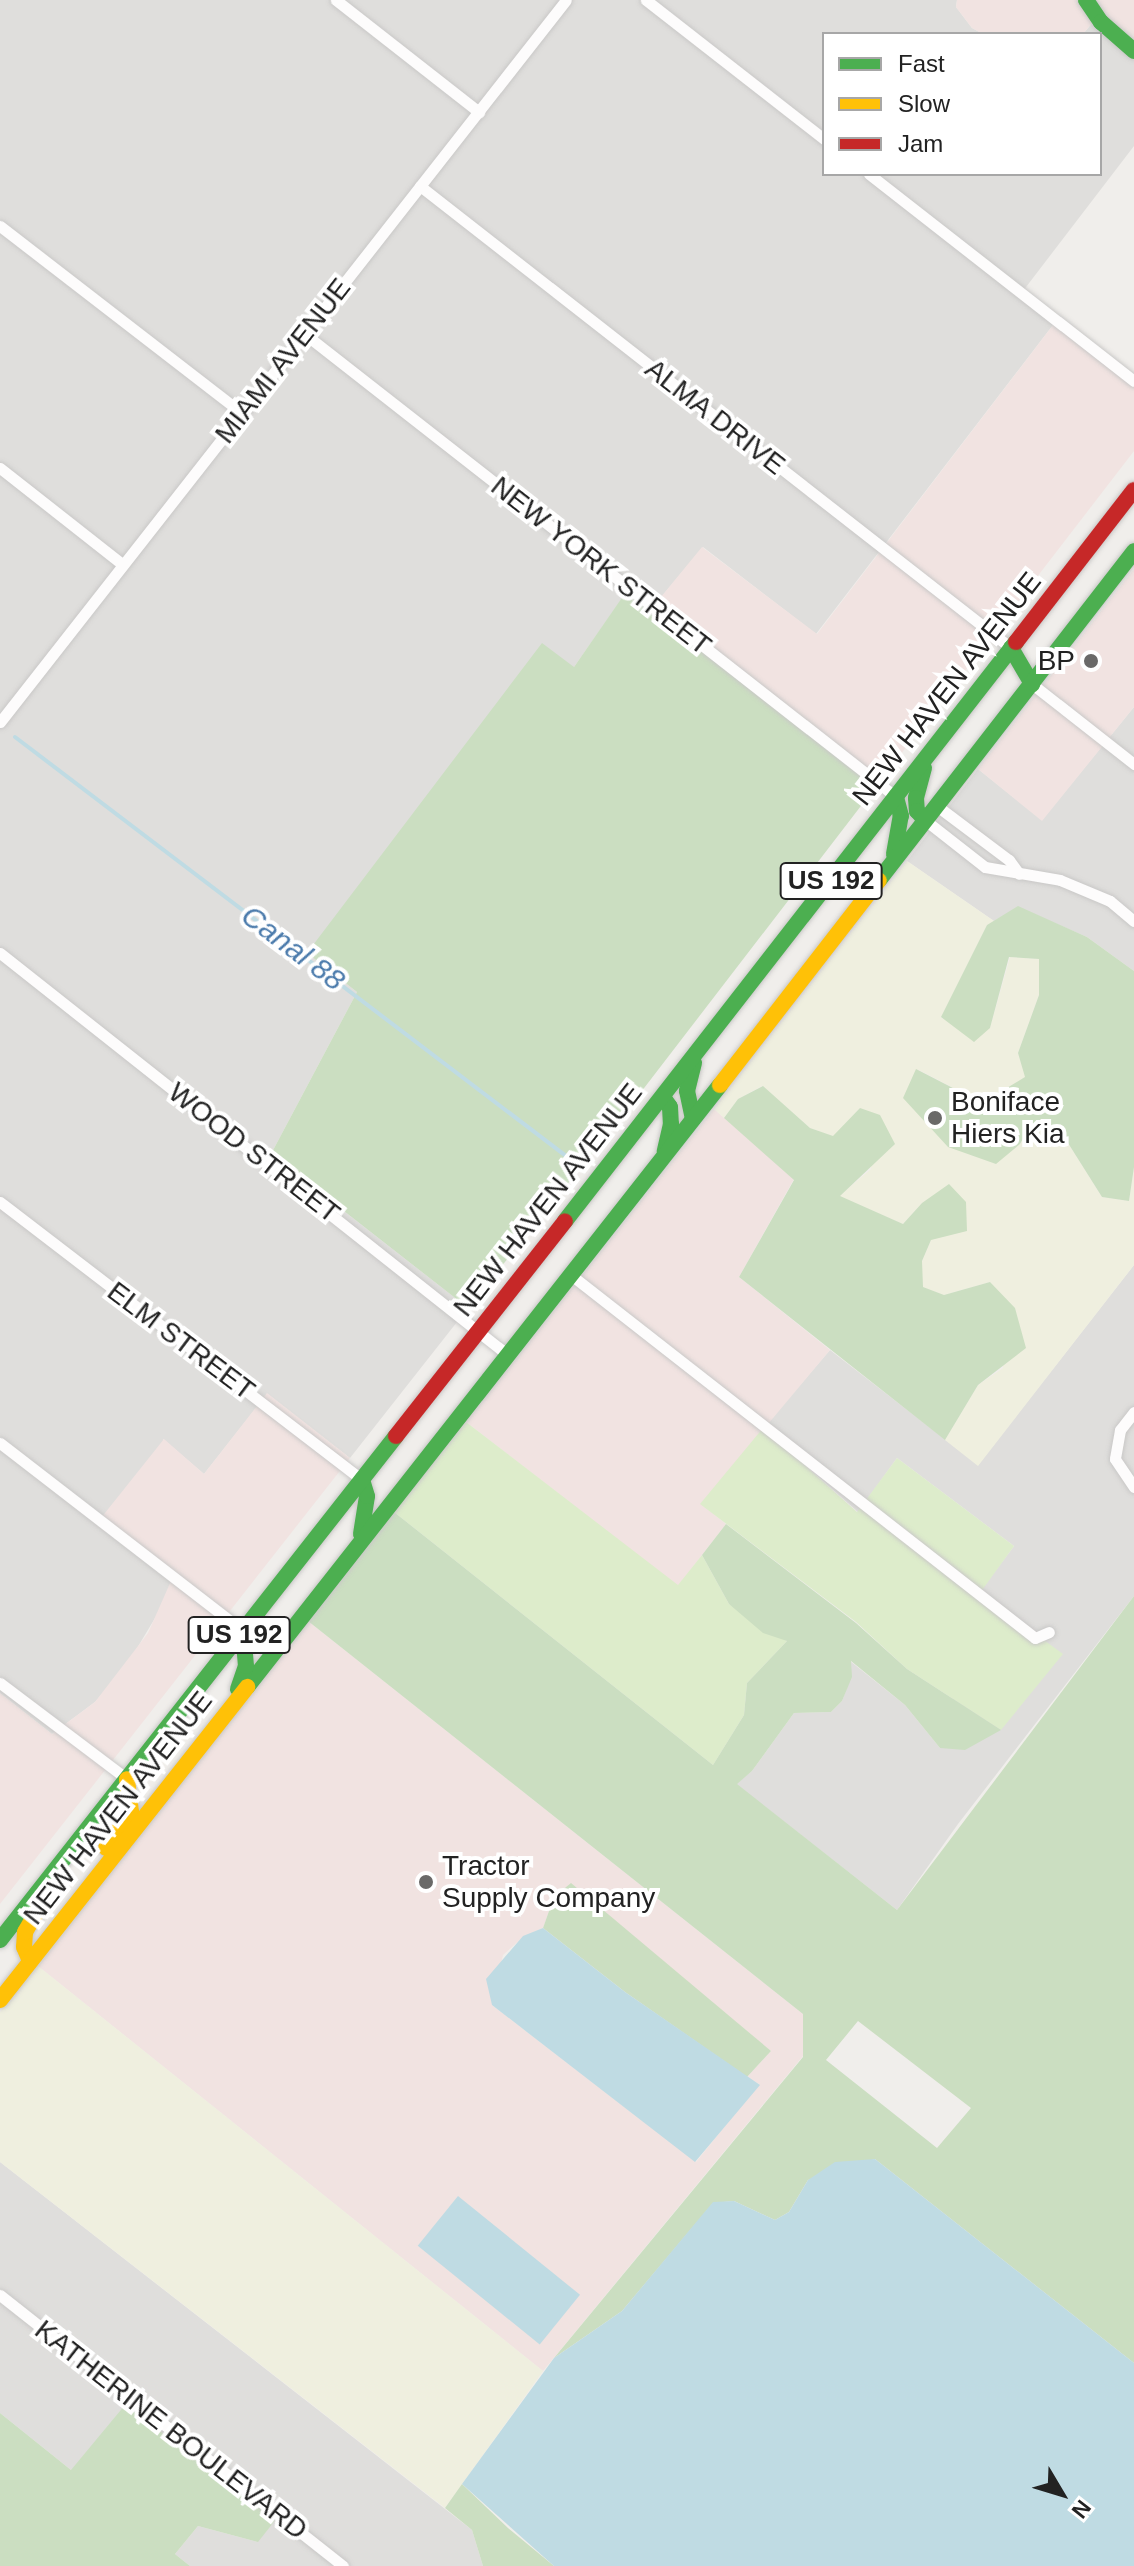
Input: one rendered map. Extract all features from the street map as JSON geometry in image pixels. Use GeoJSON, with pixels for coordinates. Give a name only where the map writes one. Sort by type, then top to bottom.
{"type":"FeatureCollection","features":[{"type":"Feature","properties":{"kind":"main road"},"geometry":{"type":"LineString","coordinates":[[1086,0],[1101,22],[1134,51]]}},
{"type":"Feature","properties":{"kind":"main road","name":"NEW HAVEN AVENUE"},"geometry":{"type":"LineString","coordinates":[[0,1940],[663,1097],[1134,490]]}},
{"type":"Feature","properties":{"kind":"main road","name":"NEW HAVEN AVENUE"},"geometry":{"type":"LineString","coordinates":[[0,2000],[663,1158],[1134,551]]}},
{"type":"Feature","properties":{"kind":"main road"},"geometry":{"type":"LineString","coordinates":[[1011,648],[1032,684]]}},
{"type":"Feature","properties":{"kind":"main road"},"geometry":{"type":"LineString","coordinates":[[925,820],[917,811],[916,798],[927,758]]}},
{"type":"Feature","properties":{"kind":"main road"},"geometry":{"type":"LineString","coordinates":[[891,864],[900,832],[896,797]]}},
{"type":"Feature","properties":{"kind":"main road"},"geometry":{"type":"LineString","coordinates":[[693,1119],[687,1091],[695,1056]]}},
{"type":"Feature","properties":{"kind":"main road"},"geometry":{"type":"LineString","coordinates":[[663,1097],[670,1107],[671,1124],[663,1158]]}},
{"type":"Feature","properties":{"kind":"main road"},"geometry":{"type":"LineString","coordinates":[[358,1544],[367,1515],[367,1496],[362,1480]]}},
{"type":"Feature","properties":{"kind":"main road"},"geometry":{"type":"LineString","coordinates":[[234,1703],[246,1666],[243,1631]]}},
{"type":"Feature","properties":{"kind":"main road"},"geometry":{"type":"LineString","coordinates":[[96,1877],[104,1852],[131,1812],[127,1779]]}},
{"type":"Feature","properties":{"kind":"main road"},"geometry":{"type":"LineString","coordinates":[[30,1961],[24,1947],[25,1932],[85,1832]]}},
{"type":"Feature","properties":{"kind":"street"},"geometry":{"type":"LineString","coordinates":[[336,0],[479,112]]}},
{"type":"Feature","properties":{"kind":"street","name":"MIAMI AVENUE"},"geometry":{"type":"LineString","coordinates":[[2,715],[306,335],[566,0]]}},
{"type":"Feature","properties":{"kind":"street"},"geometry":{"type":"LineString","coordinates":[[646,0],[822,137]]}},
{"type":"Feature","properties":{"kind":"street"},"geometry":{"type":"LineString","coordinates":[[872,176],[1134,381]]}},
{"type":"Feature","properties":{"kind":"street","name":"ALMA DRIVE"},"geometry":{"type":"LineString","coordinates":[[420,186],[1011,648]]}},
{"type":"Feature","properties":{"kind":"street"},"geometry":{"type":"LineString","coordinates":[[0,226],[242,413]]}},
{"type":"Feature","properties":{"kind":"street","name":"NEW YORK STREET"},"geometry":{"type":"LineString","coordinates":[[306,335],[896,797]]}},
{"type":"Feature","properties":{"kind":"street"},"geometry":{"type":"LineString","coordinates":[[0,468],[122,564]]}},
{"type":"Feature","properties":{"kind":"street"},"geometry":{"type":"LineString","coordinates":[[1032,684],[1134,764]]}},
{"type":"Feature","properties":{"kind":"street"},"geometry":{"type":"LineString","coordinates":[[937,806],[1009,860],[1019,874]]}},
{"type":"Feature","properties":{"kind":"street"},"geometry":{"type":"LineString","coordinates":[[925,820],[985,867],[1060,880],[1110,901],[1134,921]]}},
{"type":"Feature","properties":{"kind":"street","name":"WOOD STREET"},"geometry":{"type":"LineString","coordinates":[[0,953],[508,1355]]}},
{"type":"Feature","properties":{"kind":"street","name":"ELM STREET"},"geometry":{"type":"LineString","coordinates":[[0,1202],[362,1480]]}},
{"type":"Feature","properties":{"kind":"street"},"geometry":{"type":"LineString","coordinates":[[571,1275],[1035,1638],[1049,1632]]}},
{"type":"Feature","properties":{"kind":"street"},"geometry":{"type":"LineString","coordinates":[[1134,1412],[1120,1430],[1115,1459],[1134,1487]]}},
{"type":"Feature","properties":{"kind":"street"},"geometry":{"type":"LineString","coordinates":[[0,1443],[243,1631]]}},
{"type":"Feature","properties":{"kind":"street"},"geometry":{"type":"LineString","coordinates":[[0,1683],[127,1779]]}},
{"type":"Feature","properties":{"kind":"street","name":"KATHERINE BOULEVARD"},"geometry":{"type":"LineString","coordinates":[[0,2295],[343,2566]]}},
{"type":"Feature","properties":{"kind":"shaded area"},"geometry":{"type":"Polygon","coordinates":[[[0,0],[957,0],[956,7],[972,28],[979,32],[822,32],[822,176],[1102,176],[1102,32],[1085,32],[1093,22],[1134,60],[1134,146],[1023,291],[1056,321],[816,634],[703,547],[652,608],[628,590],[574,667],[307,953],[357,992],[271,1154],[468,1308],[350,1458],[267,1394],[204,1474],[163,1439],[171,1581],[164,1603],[127,1665],[95,1702],[52,1734],[0,1693],[0,0]]]}},
{"type":"Feature","properties":{"kind":"shaded area"},"geometry":{"type":"Polygon","coordinates":[[[957,0],[1079,0],[1093,22],[1085,32],[979,32],[972,28],[956,7],[957,0]]]}},
{"type":"Feature","properties":{"kind":"shaded area"},"geometry":{"type":"Polygon","coordinates":[[[1094,0],[1134,0],[1134,43],[1106,18],[1094,0]]]}},
{"type":"Feature","properties":{"kind":"shaded area"},"geometry":{"type":"Polygon","coordinates":[[[1056,321],[1134,383],[1134,451],[877,785],[652,608],[702,547],[817,634],[1056,321]]]}},
{"type":"Feature","properties":{"kind":"shaded area"},"geometry":{"type":"Polygon","coordinates":[[[1134,569],[1134,707],[1042,821],[978,769],[1134,569]]]}},
{"type":"Feature","properties":{"kind":"shaded area"},"geometry":{"type":"Polygon","coordinates":[[[1134,707],[1134,971],[1087,937],[1018,907],[994,921],[907,861],[978,769],[1042,820],[1134,707]]]}},
{"type":"Feature","properties":{"kind":"shaded area"},"geometry":{"type":"Polygon","coordinates":[[[714,1109],[794,1179],[739,1277],[830,1350],[701,1504],[726,1524],[678,1586],[466,1422],[714,1109]]]}},
{"type":"Feature","properties":{"kind":"shaded area"},"geometry":{"type":"Polygon","coordinates":[[[1134,1265],[1134,1596],[958,1824],[897,1910],[736,1784],[752,1771],[794,1713],[831,1712],[842,1701],[851,1677],[850,1661],[905,1705],[940,1748],[979,1593],[1014,1546],[897,1458],[858,1512],[763,1428],[830,1350],[978,1465],[1134,1265]]]}},
{"type":"Feature","properties":{"kind":"shaded area"},"geometry":{"type":"Polygon","coordinates":[[[267,1393],[350,1458],[0,1904],[0,1693],[52,1734],[95,1702],[148,1633],[171,1581],[97,1523],[164,1439],[204,1474],[267,1393]]]}},
{"type":"Feature","properties":{"kind":"shaded area"},"geometry":{"type":"Polygon","coordinates":[[[308,1621],[803,2014],[803,2056],[543,2371],[38,1966],[308,1621]],[[554,1897],[543,1928],[523,1937],[503,1955],[492,2005],[696,2162],[759,2084],[747,2077],[771,2051],[554,1897]]]}},
{"type":"Feature","properties":{"kind":"shaded area"},"geometry":{"type":"Polygon","coordinates":[[[0,2162],[472,2530],[483,2566],[190,2566],[175,2554],[198,2526],[258,2542],[71,2470],[0,2413],[0,2162]]]}},
{"type":"Feature","properties":{"kind":"green space"},"geometry":{"type":"Polygon","coordinates":[[[628,589],[877,785],[628,1109],[468,1308],[271,1154],[357,992],[307,953],[542,643],[574,667],[628,589]]]}},
{"type":"Feature","properties":{"kind":"green space"},"geometry":{"type":"Polygon","coordinates":[[[907,861],[994,921],[987,925],[941,1018],[990,1028],[1010,957],[1039,959],[1039,995],[1018,1053],[1026,1077],[982,1103],[917,1069],[1020,1144],[1030,1124],[1068,1143],[1102,1197],[1129,1201],[1134,1167],[1134,1265],[978,1466],[945,1440],[978,1385],[1003,1368],[990,1282],[944,1295],[922,1287],[922,1261],[931,1240],[922,1203],[903,1224],[839,1196],[871,1169],[860,1108],[834,1137],[810,1128],[762,1086],[738,1099],[724,1118],[714,1109],[907,861]]]}},
{"type":"Feature","properties":{"kind":"green space"},"geometry":{"type":"Polygon","coordinates":[[[1018,906],[1087,937],[1134,971],[1134,1167],[1129,1201],[1102,1197],[1068,1143],[1031,1124],[1020,1144],[996,1164],[948,1147],[903,1098],[916,1069],[982,1103],[1025,1077],[1018,1053],[1039,995],[1039,959],[1009,957],[990,1028],[974,1042],[941,1017],[987,925],[1018,906]]]}},
{"type":"Feature","properties":{"kind":"green space"},"geometry":{"type":"Polygon","coordinates":[[[763,1086],[810,1128],[833,1136],[860,1108],[880,1115],[895,1144],[840,1196],[903,1224],[922,1203],[949,1184],[966,1202],[967,1231],[931,1240],[922,1261],[923,1287],[944,1295],[990,1282],[1015,1308],[1026,1348],[978,1385],[945,1440],[739,1277],[794,1180],[724,1118],[738,1099],[763,1086]]]}},
{"type":"Feature","properties":{"kind":"green space"},"geometry":{"type":"Polygon","coordinates":[[[466,1422],[678,1585],[702,1555],[729,1604],[787,1641],[747,1683],[744,1715],[713,1765],[394,1512],[466,1422]]]}},
{"type":"Feature","properties":{"kind":"green space"},"geometry":{"type":"Polygon","coordinates":[[[763,1428],[857,1512],[897,1458],[1014,1546],[980,1593],[1063,1654],[1001,1730],[907,1669],[856,1622],[700,1504],[763,1428]]]}},
{"type":"Feature","properties":{"kind":"green space"},"geometry":{"type":"Polygon","coordinates":[[[394,1512],[713,1765],[744,1715],[747,1683],[787,1641],[763,1633],[729,1604],[702,1555],[726,1524],[856,1623],[907,1669],[1001,1730],[965,1750],[940,1748],[905,1705],[851,1661],[852,1677],[842,1701],[831,1712],[794,1713],[752,1771],[737,1784],[897,1910],[1134,1596],[1134,2363],[875,2159],[808,2180],[789,2212],[775,2220],[734,2201],[713,2203],[622,2311],[554,2358],[803,2057],[803,2014],[308,1621],[394,1512]],[[858,2021],[826,2060],[937,2148],[971,2108],[858,2021]]]}},
{"type":"Feature","properties":{"kind":"green space"},"geometry":{"type":"Polygon","coordinates":[[[571,1883],[771,2051],[747,2077],[625,1992],[543,1928],[554,1897],[571,1883]]]}},
{"type":"Feature","properties":{"kind":"green space"},"geometry":{"type":"Polygon","coordinates":[[[38,1966],[543,2371],[445,2508],[0,2162],[0,2012],[38,1966]]]}},
{"type":"Feature","properties":{"kind":"green space"},"geometry":{"type":"Polygon","coordinates":[[[125,2405],[277,2518],[258,2542],[198,2526],[175,2554],[190,2566],[0,2566],[0,2413],[71,2470],[125,2405]]]}},
{"type":"Feature","properties":{"kind":"green space"},"geometry":{"type":"Polygon","coordinates":[[[462,2484],[554,2566],[483,2566],[472,2530],[445,2508],[462,2484]]]}},
{"type":"Feature","properties":{"kind":"water"},"geometry":{"type":"Polygon","coordinates":[[[543,1928],[625,1992],[760,2085],[695,2162],[492,2005],[486,1979],[523,1936],[543,1928]]]}},
{"type":"Feature","properties":{"kind":"water"},"geometry":{"type":"Polygon","coordinates":[[[875,2159],[1134,2363],[1134,2566],[554,2566],[462,2484],[554,2358],[622,2311],[713,2202],[734,2201],[775,2220],[789,2212],[808,2180],[835,2162],[875,2159]]]}},
{"type":"Feature","properties":{"kind":"water"},"geometry":{"type":"Polygon","coordinates":[[[458,2196],[580,2295],[540,2345],[418,2246],[458,2196]]]}},
{"type":"Feature","properties":{"kind":"waterway","name":"Canal 88"},"geometry":{"type":"LineString","coordinates":[[15,737],[570,1159]]}},
{"type":"Feature","properties":{"kind":"traffic: fast"},"geometry":{"type":"LineString","coordinates":[[1086,0],[1101,22],[1134,51]]}},
{"type":"Feature","properties":{"kind":"traffic: fast"},"geometry":{"type":"LineString","coordinates":[[879,880],[1134,551]]}},
{"type":"Feature","properties":{"kind":"traffic: fast"},"geometry":{"type":"LineString","coordinates":[[565,1221],[1016,642]]}},
{"type":"Feature","properties":{"kind":"traffic: fast"},"geometry":{"type":"LineString","coordinates":[[1011,648],[1032,684]]}},
{"type":"Feature","properties":{"kind":"traffic: fast"},"geometry":{"type":"LineString","coordinates":[[924,768],[916,798],[917,811],[925,820]]}},
{"type":"Feature","properties":{"kind":"traffic: fast"},"geometry":{"type":"LineString","coordinates":[[894,854],[901,816],[896,797]]}},
{"type":"Feature","properties":{"kind":"traffic: fast"},"geometry":{"type":"LineString","coordinates":[[693,1119],[687,1091],[694,1063]]}},
{"type":"Feature","properties":{"kind":"traffic: fast"},"geometry":{"type":"LineString","coordinates":[[247,1687],[720,1085]]}},
{"type":"Feature","properties":{"kind":"traffic: fast"},"geometry":{"type":"LineString","coordinates":[[663,1097],[670,1107],[671,1124],[665,1151]]}},
{"type":"Feature","properties":{"kind":"traffic: fast"},"geometry":{"type":"LineString","coordinates":[[0,1940],[396,1436]]}},
{"type":"Feature","properties":{"kind":"traffic: fast"},"geometry":{"type":"LineString","coordinates":[[361,1534],[367,1496],[362,1480]]}},
{"type":"Feature","properties":{"kind":"traffic: fast"},"geometry":{"type":"LineString","coordinates":[[238,1689],[246,1666],[243,1631]]}},
{"type":"Feature","properties":{"kind":"traffic: slow"},"geometry":{"type":"LineString","coordinates":[[720,1085],[879,880]]}},
{"type":"Feature","properties":{"kind":"traffic: slow"},"geometry":{"type":"LineString","coordinates":[[0,2000],[247,1687]]}},
{"type":"Feature","properties":{"kind":"traffic: slow"},"geometry":{"type":"LineString","coordinates":[[106,1848],[131,1812],[127,1779]]}},
{"type":"Feature","properties":{"kind":"traffic: slow"},"geometry":{"type":"LineString","coordinates":[[30,1961],[24,1947],[25,1932],[46,1896]]}},
{"type":"Feature","properties":{"kind":"traffic: jam"},"geometry":{"type":"LineString","coordinates":[[1016,642],[1134,490]]}},
{"type":"Feature","properties":{"kind":"traffic: jam"},"geometry":{"type":"LineString","coordinates":[[396,1436],[565,1221]]}},
{"type":"Feature","properties":{"kind":"place","name":"BP"},"geometry":{"type":"Point","coordinates":[1091,661]}},
{"type":"Feature","properties":{"kind":"place","name":"Boniface Hiers Kia"},"geometry":{"type":"Point","coordinates":[935,1118]}},
{"type":"Feature","properties":{"kind":"place","name":"Tractor Supply Company"},"geometry":{"type":"Point","coordinates":[426,1882]}}]}
